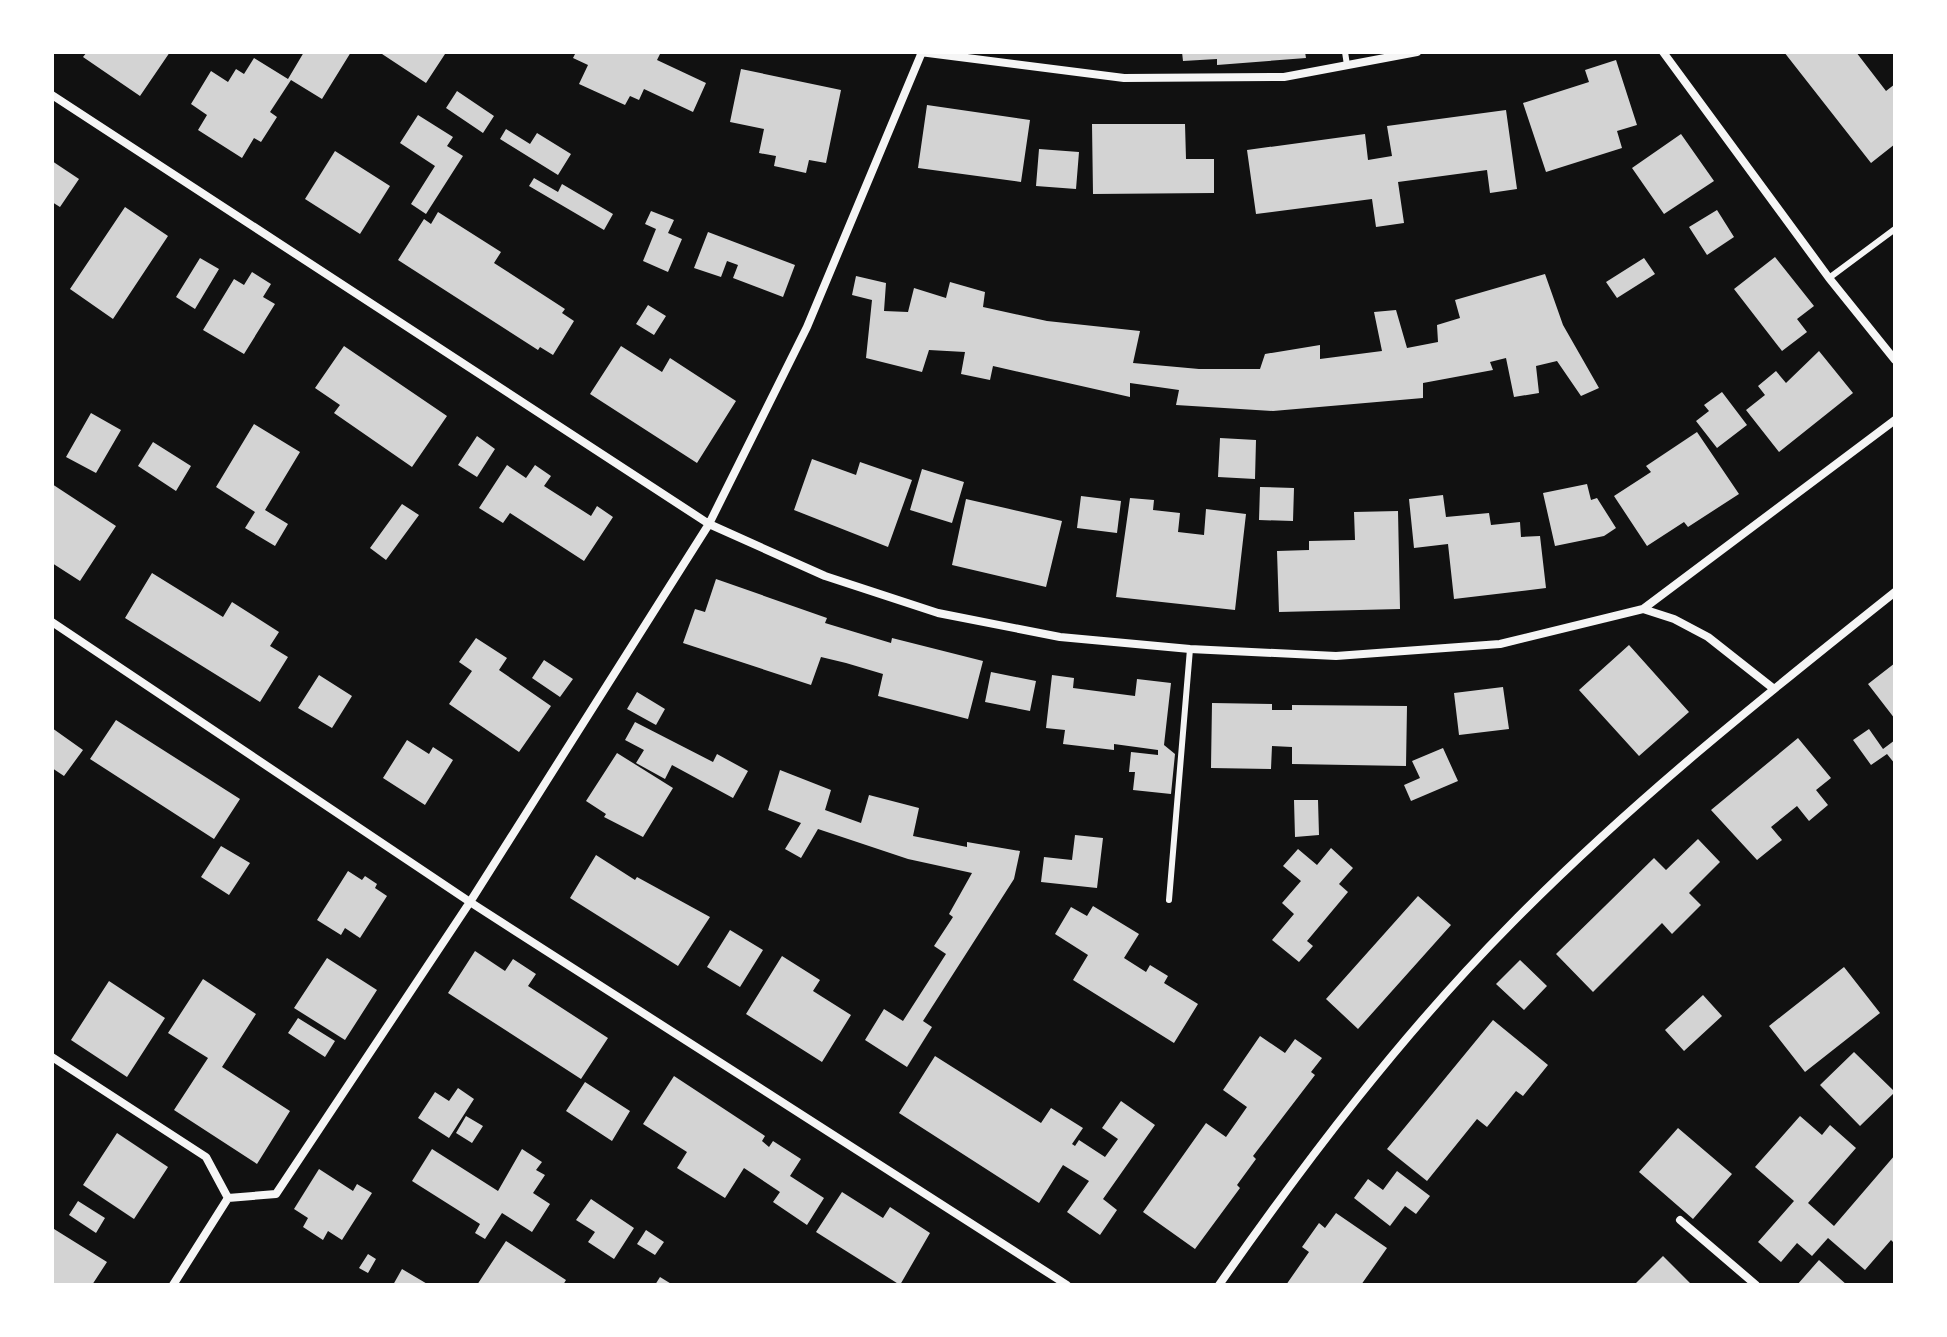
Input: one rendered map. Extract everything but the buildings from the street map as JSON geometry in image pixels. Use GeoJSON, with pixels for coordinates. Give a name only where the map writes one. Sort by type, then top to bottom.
{"type":"FeatureCollection","features":[{"type":"Feature","properties":{"kind":"street"},"geometry":{"type":"LineString","coordinates":[[228,1198],[276,1194],[470,902],[709,524],[807,327],[921,52],[1124,78],[1284,77],[1417,52]]}},
{"type":"Feature","properties":{"kind":"street"},"geometry":{"type":"LineString","coordinates":[[1663,52],[1829,278],[1895,360]]}},
{"type":"Feature","properties":{"kind":"street"},"geometry":{"type":"LineString","coordinates":[[52,95],[709,524],[825,576],[938,613],[1060,637],[1190,649],[1336,656],[1500,644],[1643,609],[1895,420]]}},
{"type":"Feature","properties":{"kind":"street"},"geometry":{"type":"LineString","coordinates":[[1219,1285],[1278,1200],[1410,1037],[1510,925],[1638,804],[1895,592]]}},
{"type":"Feature","properties":{"kind":"street"},"geometry":{"type":"LineString","coordinates":[[1643,609],[1674,619],[1708,637],[1774,689]]}},
{"type":"Feature","properties":{"kind":"street"},"geometry":{"type":"LineString","coordinates":[[52,622],[470,902],[1067,1285]]}},
{"type":"Feature","properties":{"kind":"street"},"geometry":{"type":"LineString","coordinates":[[52,1057],[206,1157],[228,1198]]}},
{"type":"Feature","properties":{"kind":"street"},"geometry":{"type":"LineString","coordinates":[[173,1285],[228,1198]]}},
{"type":"Feature","properties":{"kind":"street"},"geometry":{"type":"LineString","coordinates":[[1680,1220],[1756,1285]]}},
{"type":"Feature","properties":{"kind":"lane"},"geometry":{"type":"LineString","coordinates":[[1345,52],[1347,65]]}},
{"type":"Feature","properties":{"kind":"lane"},"geometry":{"type":"LineString","coordinates":[[1829,278],[1895,229]]}},
{"type":"Feature","properties":{"kind":"lane"},"geometry":{"type":"LineString","coordinates":[[1169,900],[1190,649]]}}]}
